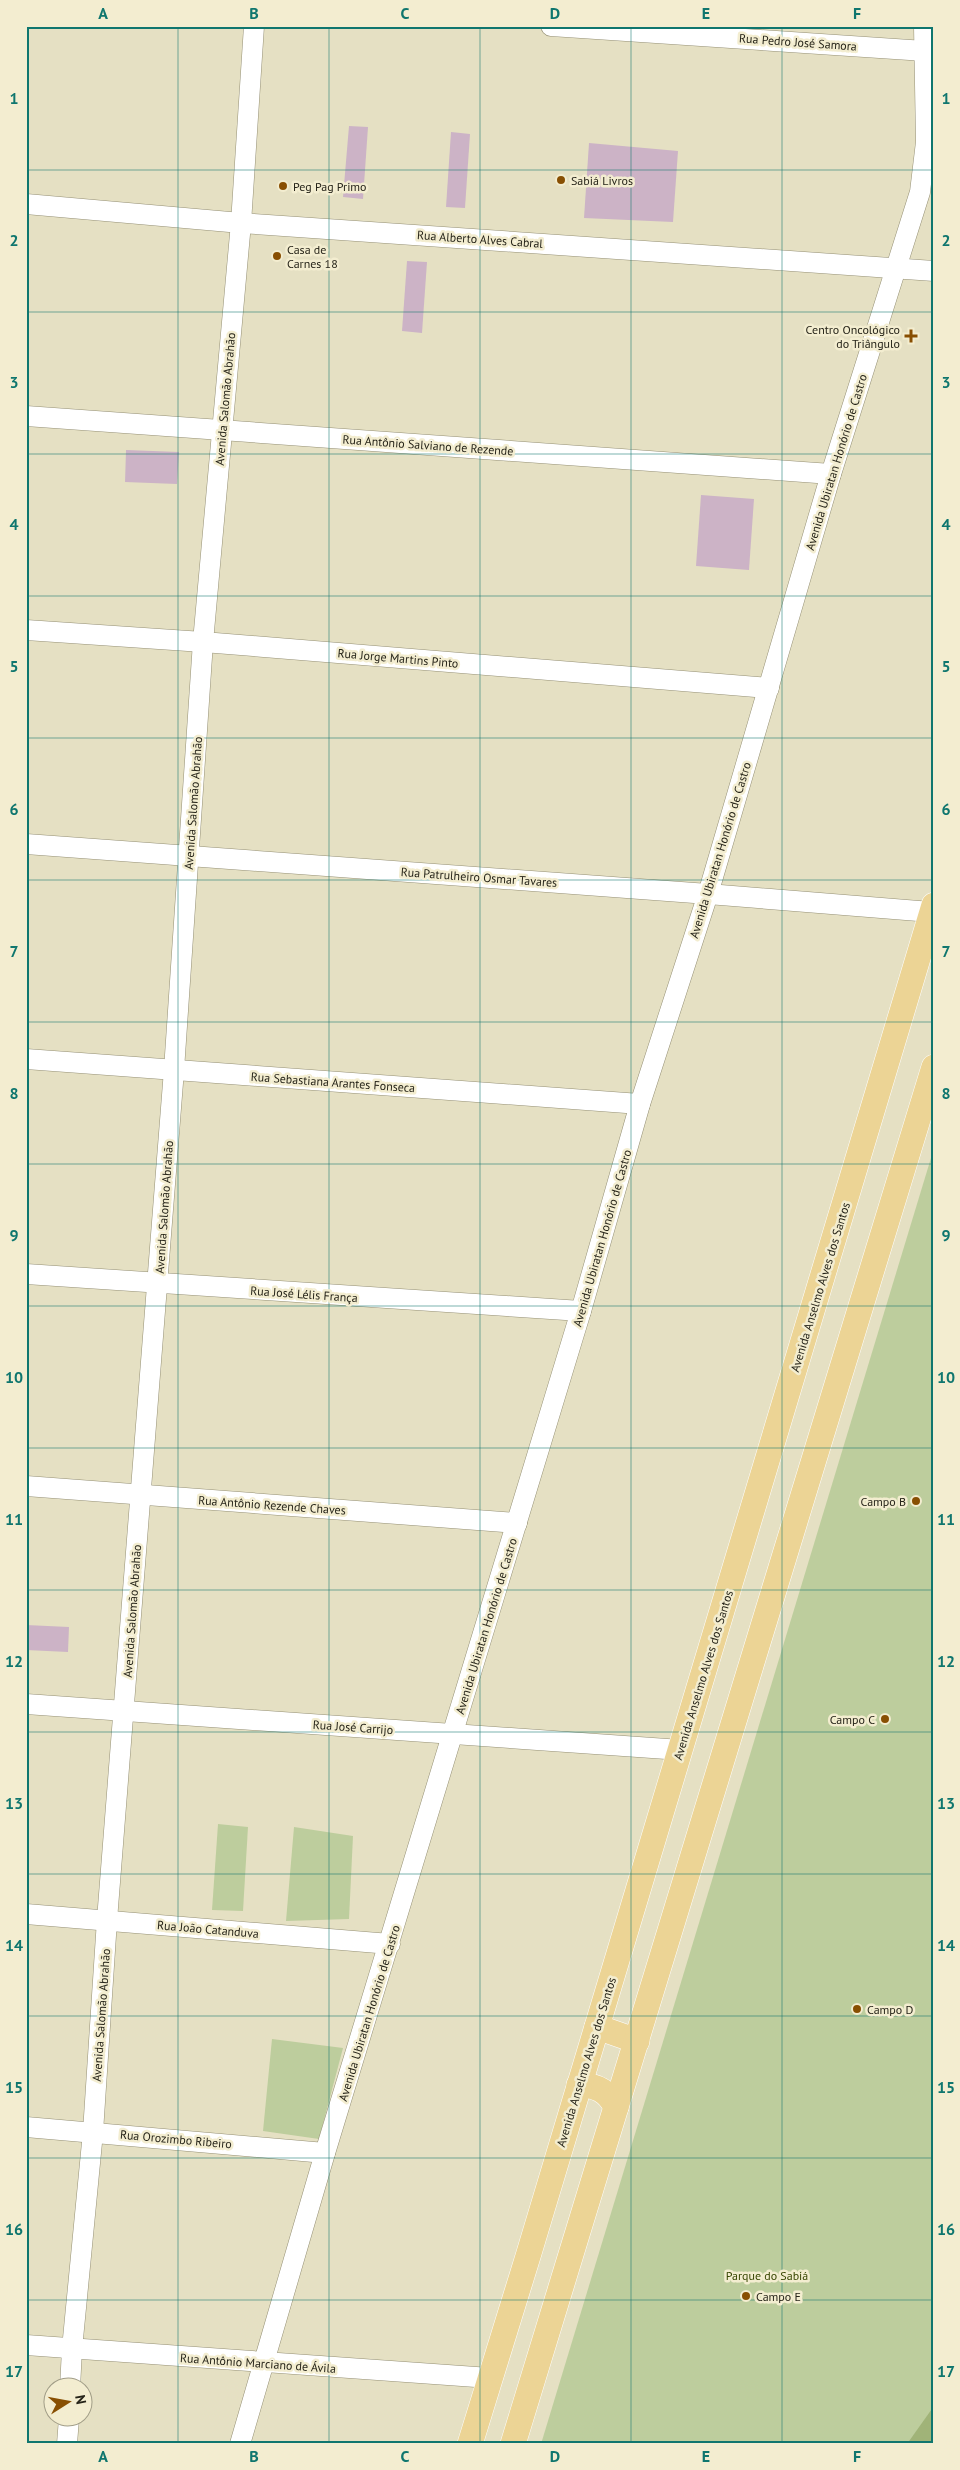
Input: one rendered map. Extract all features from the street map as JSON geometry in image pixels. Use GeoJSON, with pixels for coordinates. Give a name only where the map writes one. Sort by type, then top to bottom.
{"type":"FeatureCollection","features":[{"type":"Feature","properties":{"kind":"main road","name":"Avenida Anselmo Alves dos Santos"},"geometry":{"type":"LineString","coordinates":[[470,2444],[933,908]]}},
{"type":"Feature","properties":{"kind":"main road"},"geometry":{"type":"LineString","coordinates":[[513,2444],[934,1067]]}},
{"type":"Feature","properties":{"kind":"main road"},"geometry":{"type":"LineString","coordinates":[[597,2027],[637,2042]]}},
{"type":"Feature","properties":{"kind":"main road"},"geometry":{"type":"LineString","coordinates":[[579,2085],[596,2087],[606,2092],[616,2107]]}},
{"type":"Feature","properties":{"kind":"street","name":"Avenida Salomão Abrahão"},"geometry":{"type":"LineString","coordinates":[[71,2378],[93,2132],[107,1920],[158,1285],[190,855],[203,642],[241,223],[254,26]]}},
{"type":"Feature","properties":{"kind":"street","name":"Rua Pedro José Samora"},"geometry":{"type":"LineString","coordinates":[[551,26],[925,51]]}},
{"type":"Feature","properties":{"kind":"street","name":"Avenida Ubiratan Honório de Castro"},"geometry":{"type":"LineString","coordinates":[[240,2444],[325,2153],[581,1312],[640,1104],[708,894],[830,474],[920,192],[924,166],[924,26]]}},
{"type":"Feature","properties":{"kind":"street","name":"Rua Alberto Alves Cabral"},"geometry":{"type":"LineString","coordinates":[[26,204],[241,223],[934,272]]}},
{"type":"Feature","properties":{"kind":"street","name":"Rua Antônio Salviano de Rezende"},"geometry":{"type":"LineString","coordinates":[[26,416],[830,474]]}},
{"type":"Feature","properties":{"kind":"street","name":"Rua Jorge Martins Pinto"},"geometry":{"type":"LineString","coordinates":[[26,630],[203,642],[769,688]]}},
{"type":"Feature","properties":{"kind":"street","name":"Rua Patrulheiro Osmar Tavares"},"geometry":{"type":"LineString","coordinates":[[26,844],[708,894],[933,908]]}},
{"type":"Feature","properties":{"kind":"street","name":"Rua Sebastiana Arantes Fonseca"},"geometry":{"type":"LineString","coordinates":[[26,1059],[640,1104]]}},
{"type":"Feature","properties":{"kind":"street","name":"Rua José Lélis França"},"geometry":{"type":"LineString","coordinates":[[26,1274],[158,1285],[581,1312]]}},
{"type":"Feature","properties":{"kind":"street","name":"Rua Antônio Rezende Chaves"},"geometry":{"type":"LineString","coordinates":[[26,1486],[517,1523]]}},
{"type":"Feature","properties":{"kind":"street","name":"Rua José Carrijo"},"geometry":{"type":"LineString","coordinates":[[26,1704],[680,1750]]}},
{"type":"Feature","properties":{"kind":"street","name":"Rua João Catanduva"},"geometry":{"type":"LineString","coordinates":[[26,1914],[390,1944]]}},
{"type":"Feature","properties":{"kind":"street","name":"Rua Orozimbo Ribeiro"},"geometry":{"type":"LineString","coordinates":[[26,2127],[325,2153]]}},
{"type":"Feature","properties":{"kind":"street","name":"Rua Antônio Marciano de Ávila"},"geometry":{"type":"LineString","coordinates":[[26,2346],[262,2364],[490,2378]]}},
{"type":"Feature","properties":{"kind":"street"},"geometry":{"type":"LineString","coordinates":[[67,2444],[68,2428]]}},
{"type":"Feature","properties":{"kind":"green space","name":"Parque do Sabiá"},"geometry":{"type":"Polygon","coordinates":[[[934,1148],[934,2444],[541,2444],[934,1148]]]}},
{"type":"Feature","properties":{"kind":"green space"},"geometry":{"type":"Polygon","coordinates":[[[218,1824],[248,1827],[243,1911],[212,1910],[218,1824]]]}},
{"type":"Feature","properties":{"kind":"green space"},"geometry":{"type":"Polygon","coordinates":[[[294,1827],[353,1836],[349,1919],[286,1921],[294,1827]]]}},
{"type":"Feature","properties":{"kind":"green space"},"geometry":{"type":"Polygon","coordinates":[[[272,2039],[343,2048],[319,2139],[263,2131],[272,2039]]]}},
{"type":"Feature","properties":{"kind":"green space"},"geometry":{"type":"Polygon","coordinates":[[[934,2406],[934,2444],[907,2444],[934,2406]]]}},
{"type":"Feature","properties":{"kind":"building"},"geometry":{"type":"Polygon","coordinates":[[[349,126],[368,127],[363,199],[343,197],[349,126]]]}},
{"type":"Feature","properties":{"kind":"building"},"geometry":{"type":"Polygon","coordinates":[[[451,132],[470,134],[465,208],[446,207],[451,132]]]}},
{"type":"Feature","properties":{"kind":"building"},"geometry":{"type":"Polygon","coordinates":[[[589,143],[678,151],[673,222],[584,218],[589,143]]]}},
{"type":"Feature","properties":{"kind":"building"},"geometry":{"type":"Polygon","coordinates":[[[407,261],[427,262],[422,333],[402,331],[407,261]]]}},
{"type":"Feature","properties":{"kind":"building"},"geometry":{"type":"Polygon","coordinates":[[[126,450],[179,452],[177,484],[125,482],[126,450]]]}},
{"type":"Feature","properties":{"kind":"building"},"geometry":{"type":"Polygon","coordinates":[[[701,495],[754,499],[749,570],[696,566],[701,495]]]}},
{"type":"Feature","properties":{"kind":"building"},"geometry":{"type":"Polygon","coordinates":[[[26,1625],[69,1627],[68,1652],[26,1650],[26,1625]]]}},
{"type":"Feature","properties":{"kind":"place","name":"Sabiá Livros"},"geometry":{"type":"Point","coordinates":[561,180]}},
{"type":"Feature","properties":{"kind":"place","name":"Peg Pag Primo"},"geometry":{"type":"Point","coordinates":[283,186]}},
{"type":"Feature","properties":{"kind":"place","name":"Casa de Carnes 18"},"geometry":{"type":"Point","coordinates":[277,256]}},
{"type":"Feature","properties":{"kind":"place","name":"Centro Oncológico do Triângulo"},"geometry":{"type":"Point","coordinates":[911,336]}},
{"type":"Feature","properties":{"kind":"place","name":"Campo B"},"geometry":{"type":"Point","coordinates":[916,1501]}},
{"type":"Feature","properties":{"kind":"place","name":"Campo C"},"geometry":{"type":"Point","coordinates":[885,1719]}},
{"type":"Feature","properties":{"kind":"place","name":"Campo D"},"geometry":{"type":"Point","coordinates":[857,2009]}},
{"type":"Feature","properties":{"kind":"place","name":"Campo E"},"geometry":{"type":"Point","coordinates":[746,2296]}}]}
